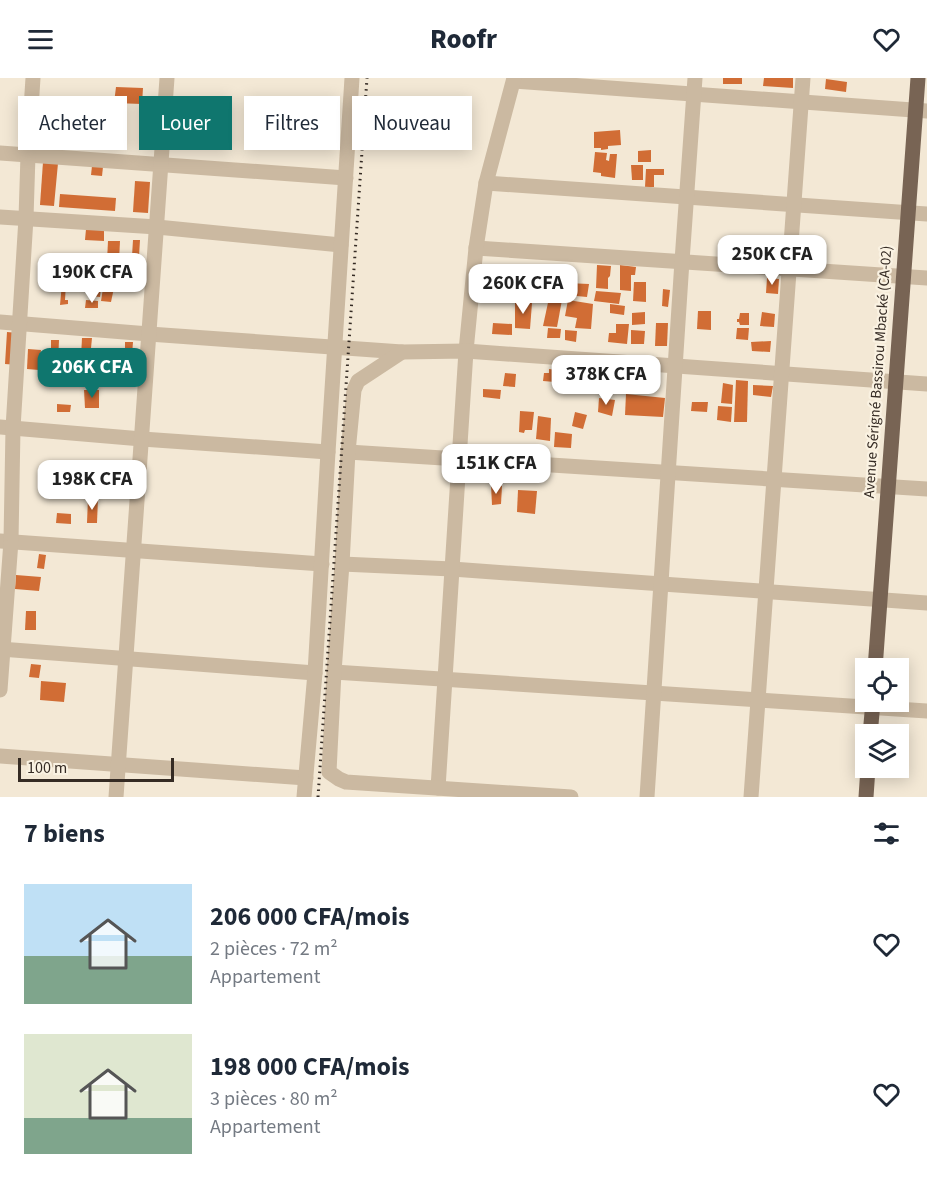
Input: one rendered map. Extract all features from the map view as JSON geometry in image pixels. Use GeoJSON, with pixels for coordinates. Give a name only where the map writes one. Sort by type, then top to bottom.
{"type":"FeatureCollection","features":[{"type":"Feature","properties":{"kind":"main road","name":"Avenue Sérigné Bassirou Mbacké (CA-02)"},"geometry":{"type":"LineString","coordinates":[[876,658],[908,213],[921,111],[918,78]]}},
{"type":"Feature","properties":{"kind":"main road"},"geometry":{"type":"LineString","coordinates":[[866,797],[867,778]]}},
{"type":"Feature","properties":{"kind":"street"},"geometry":{"type":"LineString","coordinates":[[0,690],[6,427],[20,323],[33,78]]}},
{"type":"Feature","properties":{"kind":"street"},"geometry":{"type":"LineString","coordinates":[[117,797],[167,78]]}},
{"type":"Feature","properties":{"kind":"street"},"geometry":{"type":"LineString","coordinates":[[304,797],[315,673],[352,78]]}},
{"type":"Feature","properties":{"kind":"street"},"geometry":{"type":"LineString","coordinates":[[647,797],[695,78]]}},
{"type":"Feature","properties":{"kind":"street"},"geometry":{"type":"LineString","coordinates":[[752,797],[803,78]]}},
{"type":"Feature","properties":{"kind":"street"},"geometry":{"type":"LineString","coordinates":[[438,788],[466,351],[476,248],[486,183],[514,79],[921,111]]}},
{"type":"Feature","properties":{"kind":"street"},"geometry":{"type":"LineString","coordinates":[[0,153],[346,178]]}},
{"type":"Feature","properties":{"kind":"street"},"geometry":{"type":"LineString","coordinates":[[486,183],[927,214]]}},
{"type":"Feature","properties":{"kind":"street"},"geometry":{"type":"LineString","coordinates":[[0,217],[157,227],[341,245]]}},
{"type":"Feature","properties":{"kind":"street"},"geometry":{"type":"LineString","coordinates":[[476,248],[927,278]]}},
{"type":"Feature","properties":{"kind":"street"},"geometry":{"type":"LineString","coordinates":[[0,322],[402,352],[466,351],[927,384]]}},
{"type":"Feature","properties":{"kind":"street"},"geometry":{"type":"LineString","coordinates":[[402,352],[358,381],[354,390],[348,452],[329,772],[346,782],[571,797]]}},
{"type":"Feature","properties":{"kind":"street"},"geometry":{"type":"LineString","coordinates":[[6,427],[328,452]]}},
{"type":"Feature","properties":{"kind":"street"},"geometry":{"type":"LineString","coordinates":[[348,452],[927,489]]}},
{"type":"Feature","properties":{"kind":"street"},"geometry":{"type":"LineString","coordinates":[[5,541],[322,564]]}},
{"type":"Feature","properties":{"kind":"street"},"geometry":{"type":"LineString","coordinates":[[342,564],[452,569],[927,603]]}},
{"type":"Feature","properties":{"kind":"street"},"geometry":{"type":"LineString","coordinates":[[2,649],[315,673]]}},
{"type":"Feature","properties":{"kind":"street"},"geometry":{"type":"LineString","coordinates":[[334,672],[855,704]]}},
{"type":"Feature","properties":{"kind":"street"},"geometry":{"type":"LineString","coordinates":[[909,709],[927,711]]}},
{"type":"Feature","properties":{"kind":"street"},"geometry":{"type":"LineString","coordinates":[[0,756],[306,778]]}},
{"type":"Feature","properties":{"kind":"building"},"geometry":{"type":"Polygon","coordinates":[[[723,78],[742,78],[742,84],[723,84],[723,78]]]}},
{"type":"Feature","properties":{"kind":"building"},"geometry":{"type":"Polygon","coordinates":[[[764,78],[793,78],[793,88],[763,86],[764,78]]]}},
{"type":"Feature","properties":{"kind":"building"},"geometry":{"type":"Polygon","coordinates":[[[826,79],[847,82],[846,92],[825,89],[826,79]]]}},
{"type":"Feature","properties":{"kind":"building"},"geometry":{"type":"Polygon","coordinates":[[[116,87],[143,88],[142,96],[139,96],[139,104],[127,103],[127,96],[115,96],[116,87]]]}},
{"type":"Feature","properties":{"kind":"building"},"geometry":{"type":"Polygon","coordinates":[[[620,130],[621,145],[608,146],[608,149],[601,150],[601,148],[594,148],[594,132],[620,130]]]}},
{"type":"Feature","properties":{"kind":"building"},"geometry":{"type":"Polygon","coordinates":[[[651,150],[651,162],[638,162],[638,151],[651,150]]]}},
{"type":"Feature","properties":{"kind":"building"},"geometry":{"type":"Polygon","coordinates":[[[595,152],[607,153],[606,160],[609,161],[610,154],[617,154],[615,178],[593,172],[595,152]]]}},
{"type":"Feature","properties":{"kind":"building"},"geometry":{"type":"Polygon","coordinates":[[[43,162],[58,163],[54,206],[40,205],[43,162]]]}},
{"type":"Feature","properties":{"kind":"building"},"geometry":{"type":"Polygon","coordinates":[[[631,165],[643,165],[643,180],[632,180],[631,165]]]}},
{"type":"Feature","properties":{"kind":"building"},"geometry":{"type":"Polygon","coordinates":[[[92,166],[103,167],[102,176],[91,175],[92,166]]]}},
{"type":"Feature","properties":{"kind":"building"},"geometry":{"type":"Polygon","coordinates":[[[646,169],[664,169],[664,175],[654,175],[654,187],[645,187],[646,169]]]}},
{"type":"Feature","properties":{"kind":"building"},"geometry":{"type":"Polygon","coordinates":[[[135,181],[150,182],[148,213],[133,212],[135,181]]]}},
{"type":"Feature","properties":{"kind":"building"},"geometry":{"type":"Polygon","coordinates":[[[60,194],[116,198],[115,211],[59,207],[60,194]]]}},
{"type":"Feature","properties":{"kind":"building"},"geometry":{"type":"Polygon","coordinates":[[[86,229],[104,230],[104,241],[85,240],[86,229]]]}},
{"type":"Feature","properties":{"kind":"building"},"geometry":{"type":"Polygon","coordinates":[[[133,240],[140,240],[139,256],[132,256],[133,240]]]}},
{"type":"Feature","properties":{"kind":"building"},"geometry":{"type":"Polygon","coordinates":[[[108,241],[120,241],[119,261],[107,261],[108,241]]]}},
{"type":"Feature","properties":{"kind":"building"},"geometry":{"type":"Polygon","coordinates":[[[535,265],[548,266],[544,287],[533,285],[535,265]]]}},
{"type":"Feature","properties":{"kind":"building"},"geometry":{"type":"Polygon","coordinates":[[[597,265],[611,266],[608,289],[596,288],[597,265]]]}},
{"type":"Feature","properties":{"kind":"building"},"geometry":{"type":"Polygon","coordinates":[[[620,265],[636,267],[635,275],[631,275],[631,291],[620,290],[620,265]]]}},
{"type":"Feature","properties":{"kind":"building"},"geometry":{"type":"Polygon","coordinates":[[[69,266],[89,267],[89,280],[69,279],[69,266]]]}},
{"type":"Feature","properties":{"kind":"building"},"geometry":{"type":"Polygon","coordinates":[[[93,277],[102,278],[100,297],[91,296],[93,277]]]}},
{"type":"Feature","properties":{"kind":"building"},"geometry":{"type":"Polygon","coordinates":[[[767,278],[779,279],[778,294],[766,293],[767,278]]]}},
{"type":"Feature","properties":{"kind":"building"},"geometry":{"type":"Polygon","coordinates":[[[104,282],[115,283],[111,302],[101,301],[104,282]]]}},
{"type":"Feature","properties":{"kind":"building"},"geometry":{"type":"Polygon","coordinates":[[[634,282],[646,282],[646,302],[633,301],[634,282]]]}},
{"type":"Feature","properties":{"kind":"building"},"geometry":{"type":"Polygon","coordinates":[[[62,283],[66,283],[65,300],[68,300],[68,304],[60,305],[62,283]]]}},
{"type":"Feature","properties":{"kind":"building"},"geometry":{"type":"Polygon","coordinates":[[[567,283],[589,284],[587,297],[566,295],[567,283]]]}},
{"type":"Feature","properties":{"kind":"building"},"geometry":{"type":"Polygon","coordinates":[[[663,289],[670,290],[668,307],[662,306],[663,289]]]}},
{"type":"Feature","properties":{"kind":"building"},"geometry":{"type":"Polygon","coordinates":[[[596,291],[621,293],[619,304],[594,301],[596,291]]]}},
{"type":"Feature","properties":{"kind":"building"},"geometry":{"type":"Polygon","coordinates":[[[549,298],[562,300],[557,327],[543,326],[549,298]]]}},
{"type":"Feature","properties":{"kind":"building"},"geometry":{"type":"Polygon","coordinates":[[[86,300],[98,301],[98,308],[85,308],[86,300]]]}},
{"type":"Feature","properties":{"kind":"building"},"geometry":{"type":"Polygon","coordinates":[[[568,300],[593,304],[591,329],[575,328],[577,318],[565,316],[568,300]]]}},
{"type":"Feature","properties":{"kind":"building"},"geometry":{"type":"Polygon","coordinates":[[[515,302],[532,303],[530,329],[515,328],[515,302]]]}},
{"type":"Feature","properties":{"kind":"building"},"geometry":{"type":"Polygon","coordinates":[[[610,304],[625,306],[624,315],[610,313],[610,304]]]}},
{"type":"Feature","properties":{"kind":"building"},"geometry":{"type":"Polygon","coordinates":[[[698,311],[711,311],[711,330],[697,329],[698,311]]]}},
{"type":"Feature","properties":{"kind":"building"},"geometry":{"type":"Polygon","coordinates":[[[645,312],[645,324],[632,325],[632,313],[645,312]]]}},
{"type":"Feature","properties":{"kind":"building"},"geometry":{"type":"Polygon","coordinates":[[[762,312],[775,314],[774,327],[760,326],[762,312]]]}},
{"type":"Feature","properties":{"kind":"building"},"geometry":{"type":"Polygon","coordinates":[[[740,313],[749,313],[749,325],[740,325],[737,322],[740,313]]]}},
{"type":"Feature","properties":{"kind":"building"},"geometry":{"type":"Polygon","coordinates":[[[493,323],[512,324],[512,335],[492,334],[493,323]]]}},
{"type":"Feature","properties":{"kind":"building"},"geometry":{"type":"Polygon","coordinates":[[[656,323],[668,323],[667,346],[655,346],[656,323]]]}},
{"type":"Feature","properties":{"kind":"building"},"geometry":{"type":"Polygon","coordinates":[[[616,324],[629,324],[627,344],[608,342],[609,333],[616,333],[616,324]]]}},
{"type":"Feature","properties":{"kind":"building"},"geometry":{"type":"Polygon","coordinates":[[[548,328],[561,329],[560,338],[547,338],[548,328]]]}},
{"type":"Feature","properties":{"kind":"building"},"geometry":{"type":"Polygon","coordinates":[[[737,328],[749,328],[748,340],[736,339],[737,328]]]}},
{"type":"Feature","properties":{"kind":"building"},"geometry":{"type":"Polygon","coordinates":[[[565,330],[577,331],[576,342],[565,340],[565,330]]]}},
{"type":"Feature","properties":{"kind":"building"},"geometry":{"type":"Polygon","coordinates":[[[631,330],[645,331],[644,344],[631,344],[631,330]]]}},
{"type":"Feature","properties":{"kind":"building"},"geometry":{"type":"Polygon","coordinates":[[[7,332],[18,333],[18,365],[5,364],[7,332]]]}},
{"type":"Feature","properties":{"kind":"building"},"geometry":{"type":"Polygon","coordinates":[[[82,338],[92,338],[90,358],[81,357],[82,338]]]}},
{"type":"Feature","properties":{"kind":"building"},"geometry":{"type":"Polygon","coordinates":[[[51,340],[59,340],[58,362],[51,361],[51,340]]]}},
{"type":"Feature","properties":{"kind":"building"},"geometry":{"type":"Polygon","coordinates":[[[771,341],[770,352],[752,351],[751,342],[771,341]]]}},
{"type":"Feature","properties":{"kind":"building"},"geometry":{"type":"Polygon","coordinates":[[[125,342],[133,342],[132,355],[125,356],[125,342]]]}},
{"type":"Feature","properties":{"kind":"building"},"geometry":{"type":"Polygon","coordinates":[[[28,349],[41,350],[39,370],[27,369],[28,349]]]}},
{"type":"Feature","properties":{"kind":"building"},"geometry":{"type":"Polygon","coordinates":[[[93,352],[105,353],[105,359],[100,359],[100,365],[92,364],[93,352]]]}},
{"type":"Feature","properties":{"kind":"building"},"geometry":{"type":"Polygon","coordinates":[[[549,369],[557,370],[555,382],[543,381],[544,373],[549,373],[549,369]]]}},
{"type":"Feature","properties":{"kind":"building"},"geometry":{"type":"Polygon","coordinates":[[[587,372],[600,373],[598,388],[585,386],[587,372]]]}},
{"type":"Feature","properties":{"kind":"building"},"geometry":{"type":"Polygon","coordinates":[[[505,373],[516,374],[515,387],[503,386],[505,373]]]}},
{"type":"Feature","properties":{"kind":"building"},"geometry":{"type":"Polygon","coordinates":[[[736,380],[748,381],[747,422],[734,422],[736,380]]]}},
{"type":"Feature","properties":{"kind":"building"},"geometry":{"type":"Polygon","coordinates":[[[723,383],[733,385],[732,404],[721,403],[723,383]]]}},
{"type":"Feature","properties":{"kind":"building"},"geometry":{"type":"Polygon","coordinates":[[[753,385],[773,386],[771,397],[753,395],[753,385]]]}},
{"type":"Feature","properties":{"kind":"building"},"geometry":{"type":"Polygon","coordinates":[[[483,389],[501,390],[500,399],[483,397],[483,389]]]}},
{"type":"Feature","properties":{"kind":"building"},"geometry":{"type":"Polygon","coordinates":[[[84,390],[99,390],[99,408],[85,408],[84,390]]]}},
{"type":"Feature","properties":{"kind":"building"},"geometry":{"type":"Polygon","coordinates":[[[626,394],[665,398],[663,417],[625,415],[626,394]]]}},
{"type":"Feature","properties":{"kind":"building"},"geometry":{"type":"Polygon","coordinates":[[[599,398],[615,400],[612,416],[598,412],[599,398]]]}},
{"type":"Feature","properties":{"kind":"building"},"geometry":{"type":"Polygon","coordinates":[[[692,402],[708,402],[707,412],[691,411],[692,402]]]}},
{"type":"Feature","properties":{"kind":"building"},"geometry":{"type":"Polygon","coordinates":[[[57,404],[71,405],[70,412],[57,412],[57,404]]]}},
{"type":"Feature","properties":{"kind":"building"},"geometry":{"type":"Polygon","coordinates":[[[718,406],[732,407],[731,422],[717,420],[718,406]]]}},
{"type":"Feature","properties":{"kind":"building"},"geometry":{"type":"Polygon","coordinates":[[[520,411],[534,412],[532,430],[519,432],[520,411]]]}},
{"type":"Feature","properties":{"kind":"building"},"geometry":{"type":"Polygon","coordinates":[[[575,412],[587,415],[583,429],[572,426],[575,412]]]}},
{"type":"Feature","properties":{"kind":"building"},"geometry":{"type":"Polygon","coordinates":[[[538,416],[551,418],[550,441],[536,439],[538,416]]]}},
{"type":"Feature","properties":{"kind":"building"},"geometry":{"type":"Polygon","coordinates":[[[555,432],[572,434],[571,448],[554,447],[555,432]]]}},
{"type":"Feature","properties":{"kind":"building"},"geometry":{"type":"Polygon","coordinates":[[[59,467],[78,469],[77,482],[57,480],[59,467]]]}},
{"type":"Feature","properties":{"kind":"building"},"geometry":{"type":"Polygon","coordinates":[[[491,485],[502,486],[501,504],[492,505],[491,485]]]}},
{"type":"Feature","properties":{"kind":"building"},"geometry":{"type":"Polygon","coordinates":[[[518,490],[537,491],[535,514],[517,512],[518,490]]]}},
{"type":"Feature","properties":{"kind":"building"},"geometry":{"type":"Polygon","coordinates":[[[88,498],[98,498],[97,523],[87,523],[88,498]]]}},
{"type":"Feature","properties":{"kind":"building"},"geometry":{"type":"Polygon","coordinates":[[[57,513],[71,514],[71,524],[56,523],[57,513]]]}},
{"type":"Feature","properties":{"kind":"building"},"geometry":{"type":"Polygon","coordinates":[[[39,554],[46,555],[44,569],[37,568],[39,554]]]}},
{"type":"Feature","properties":{"kind":"building"},"geometry":{"type":"Polygon","coordinates":[[[16,575],[41,577],[39,591],[15,589],[16,575]]]}},
{"type":"Feature","properties":{"kind":"building"},"geometry":{"type":"Polygon","coordinates":[[[26,611],[36,611],[36,630],[25,630],[26,611]]]}},
{"type":"Feature","properties":{"kind":"building"},"geometry":{"type":"Polygon","coordinates":[[[31,664],[41,665],[39,678],[29,677],[31,664]]]}},
{"type":"Feature","properties":{"kind":"building"},"geometry":{"type":"Polygon","coordinates":[[[41,681],[66,683],[64,702],[40,700],[41,681]]]}},
{"type":"Feature","properties":{"kind":"railway"},"geometry":{"type":"LineString","coordinates":[[318,797],[367,78]]}}]}
